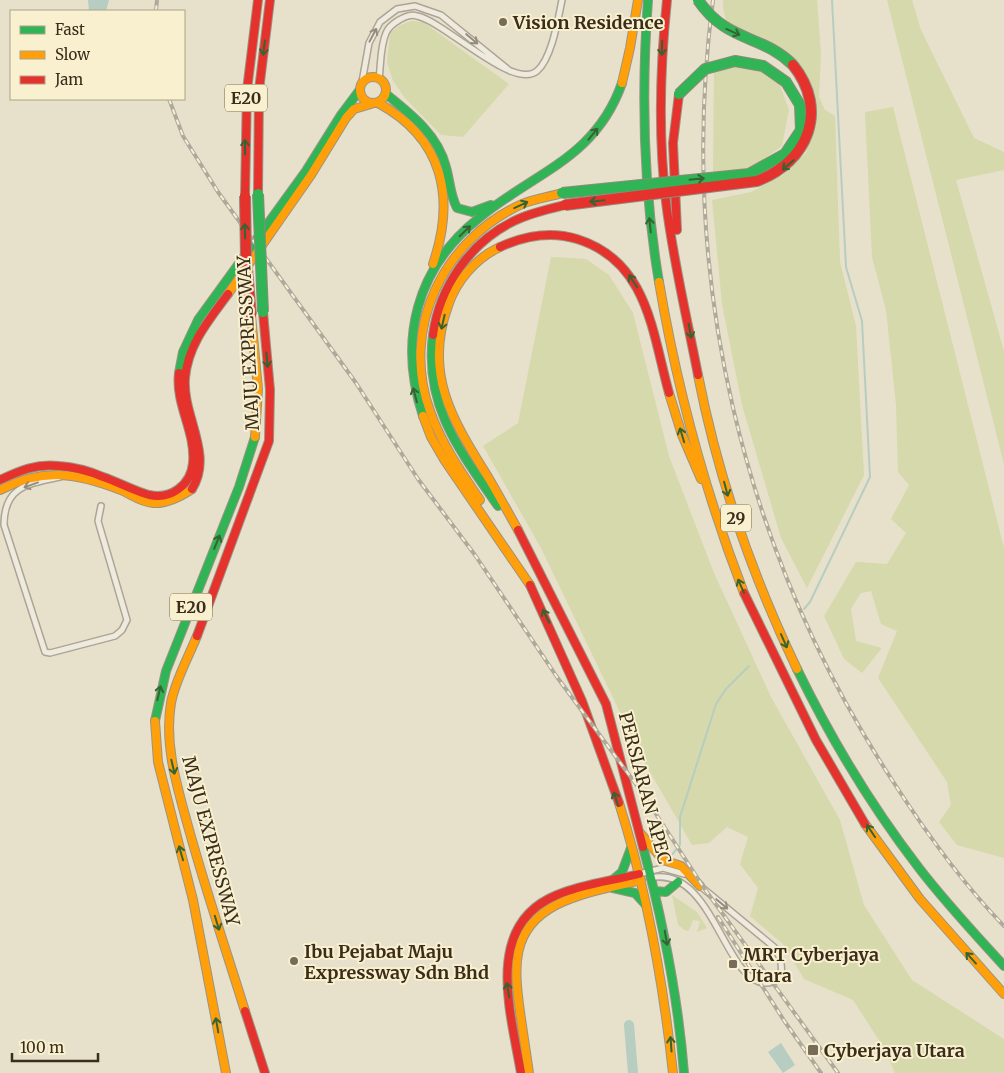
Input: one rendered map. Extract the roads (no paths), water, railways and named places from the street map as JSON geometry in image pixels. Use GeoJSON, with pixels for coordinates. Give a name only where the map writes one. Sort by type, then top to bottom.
{"type":"FeatureCollection","features":[{"type":"Feature","properties":{"kind":"main road","name":"MAJU EXPRESSWAY"},"geometry":{"type":"LineString","coordinates":[[226,1073],[193,900],[158,762],[155,716],[166,671],[238,487],[255,438],[258,389],[246,257],[245,196],[247,90],[258,0]]}},
{"type":"Feature","properties":{"kind":"main road","name":"MAJU EXPRESSWAY"},"geometry":{"type":"LineString","coordinates":[[265,1073],[198,862],[176,781],[168,737],[170,703],[204,620],[269,441],[270,390],[263,312],[258,194],[259,100],[270,0]]}},
{"type":"Feature","properties":{"kind":"main road"},"geometry":{"type":"LineString","coordinates":[[423,287],[447,248],[478,218],[555,170],[580,150],[603,122],[620,92],[628,64],[638,0]]}},
{"type":"Feature","properties":{"kind":"main road","name":"29"},"geometry":{"type":"LineString","coordinates":[[648,0],[643,96],[644,155],[651,233],[680,381],[709,495],[738,580],[809,727],[849,798],[893,865],[944,928],[1004,994]]}},
{"type":"Feature","properties":{"kind":"main road","name":"29"},"geometry":{"type":"LineString","coordinates":[[667,0],[662,38],[662,154],[666,201],[699,378],[727,496],[756,574],[786,645],[823,718],[864,788],[908,854],[956,914],[1004,966]]}},
{"type":"Feature","properties":{"kind":"main road"},"geometry":{"type":"LineString","coordinates":[[518,530],[500,509],[463,453],[438,406],[431,379],[432,332],[438,305],[447,286],[465,261],[490,236],[527,215],[565,205],[757,182],[772,176],[800,154],[810,120],[810,101],[807,85],[798,71],[778,52],[725,29],[704,10],[698,0]]}},
{"type":"Feature","properties":{"kind":"main road"},"geometry":{"type":"LineString","coordinates":[[686,313],[674,201],[676,115],[679,94],[690,74],[706,60],[730,52],[744,51]]}},
{"type":"Feature","properties":{"kind":"main road"},"geometry":{"type":"LineString","coordinates":[[530,585],[435,425],[422,382],[419,353],[420,331],[428,304],[439,278],[454,254],[484,226],[524,203],[562,194],[749,174],[768,167],[783,157],[793,145],[801,123],[802,110],[797,87],[790,75],[773,60],[758,54]]}},
{"type":"Feature","properties":{"kind":"main road"},"geometry":{"type":"LineString","coordinates":[[0,480],[30,468],[65,464],[88,470],[158,496],[180,490],[190,479],[194,457],[179,402],[178,386],[178,369],[188,338],[198,320],[306,171],[340,114],[370,77],[379,78],[385,85],[386,94],[414,117],[436,141],[446,167],[453,199],[459,210],[472,212],[480,210],[517,193]]}},
{"type":"Feature","properties":{"kind":"main road"},"geometry":{"type":"LineString","coordinates":[[361,87],[363,100],[374,103],[409,123],[429,147],[438,168],[444,201],[442,243],[417,301],[412,330],[410,354],[412,386],[416,401],[435,444],[530,585]]}},
{"type":"Feature","properties":{"kind":"main road"},"geometry":{"type":"LineString","coordinates":[[0,490],[11,483],[41,473],[79,475],[157,503],[184,496],[196,483],[200,472],[201,456],[186,400],[190,354],[195,341],[311,174],[346,118],[354,109],[374,103],[386,94]]}},
{"type":"Feature","properties":{"kind":"main road"},"geometry":{"type":"LineString","coordinates":[[518,530],[459,431],[447,405],[440,378],[439,349],[447,307],[454,290],[465,274],[494,249],[513,239],[528,236],[543,234],[565,235],[591,243],[615,259],[633,278],[651,322],[688,455],[709,495]]}},
{"type":"Feature","properties":{"kind":"main road","name":"PERSIARAN APEC"},"geometry":{"type":"LineString","coordinates":[[518,530],[606,704],[666,938],[681,1031],[684,1073]]}},
{"type":"Feature","properties":{"kind":"main road","name":"PERSIARAN APEC"},"geometry":{"type":"LineString","coordinates":[[530,585],[561,648],[587,710],[631,846],[656,941],[670,1032],[673,1073]]}},
{"type":"Feature","properties":{"kind":"main road"},"geometry":{"type":"LineString","coordinates":[[640,834],[663,860],[681,866],[700,886]]}},
{"type":"Feature","properties":{"kind":"main road"},"geometry":{"type":"LineString","coordinates":[[529,1073],[515,976],[515,962],[521,938],[536,918],[550,907],[611,885],[622,872],[631,846]]}},
{"type":"Feature","properties":{"kind":"main road"},"geometry":{"type":"LineString","coordinates":[[521,1073],[506,984],[506,963],[515,935],[526,918],[547,900],[640,877]]}},
{"type":"Feature","properties":{"kind":"main road"},"geometry":{"type":"LineString","coordinates":[[655,891],[666,892],[678,882]]}},
{"type":"Feature","properties":{"kind":"main road"},"geometry":{"type":"LineString","coordinates":[[611,885],[635,893],[647,906]]}},
{"type":"Feature","properties":{"kind":"street"},"geometry":{"type":"LineString","coordinates":[[379,78],[386,32],[396,22],[409,15],[427,19],[504,70],[526,74],[536,72],[544,63],[562,0]]}},
{"type":"Feature","properties":{"kind":"street"},"geometry":{"type":"LineString","coordinates":[[361,87],[369,43],[380,22],[398,10],[415,6],[441,15],[510,71]]}},
{"type":"Feature","properties":{"kind":"street"},"geometry":{"type":"LineString","coordinates":[[79,475],[43,481],[17,491],[6,504],[2,524],[42,649],[45,652],[50,653],[115,636],[122,630],[127,620],[98,521],[101,506]]}},
{"type":"Feature","properties":{"kind":"street"},"geometry":{"type":"LineString","coordinates":[[640,877],[663,868],[680,871],[774,947],[781,957],[782,971],[774,980],[764,983],[751,977],[737,960],[703,905],[687,887],[666,877],[651,874]]}},
{"type":"Feature","properties":{"kind":"waterway"},"geometry":{"type":"LineString","coordinates":[[804,609],[810,602],[870,477],[862,321],[846,267],[832,0]]}},
{"type":"Feature","properties":{"kind":"waterway"},"geometry":{"type":"LineString","coordinates":[[670,857],[680,845],[680,817],[716,704],[726,689],[749,666]]}},
{"type":"Feature","properties":{"kind":"waterway"},"geometry":{"type":"LineString","coordinates":[[629,1025],[633,1073]]}},
{"type":"Feature","properties":{"kind":"railway"},"geometry":{"type":"LineString","coordinates":[[156,10],[157,0]]}},
{"type":"Feature","properties":{"kind":"railway"},"geometry":{"type":"LineString","coordinates":[[713,0],[704,103],[705,206],[714,307],[733,408],[760,506],[797,601],[841,694],[919,821],[959,875],[1004,926]]}},
{"type":"Feature","properties":{"kind":"railway"},"geometry":{"type":"LineString","coordinates":[[169,100],[183,136],[218,192],[356,383],[418,479],[475,555],[557,677],[641,791],[704,888],[838,1073]]}},
{"type":"Feature","properties":{"kind":"railway"},"geometry":{"type":"LineString","coordinates":[[718,917],[785,1022],[821,1073]]}},
{"type":"Feature","properties":{"kind":"place","name":"Vision Residence"},"geometry":{"type":"Point","coordinates":[503,22]}},
{"type":"Feature","properties":{"kind":"place","name":"Ibu Pejabat Maju Expressway Sdn Bhd"},"geometry":{"type":"Point","coordinates":[294,961]}},
{"type":"Feature","properties":{"kind":"place","name":"MRT Cyberjaya Utara"},"geometry":{"type":"Point","coordinates":[733,964]}},
{"type":"Feature","properties":{"kind":"place","name":"Cyberjaya Utara"},"geometry":{"type":"Point","coordinates":[813,1050]}}]}
